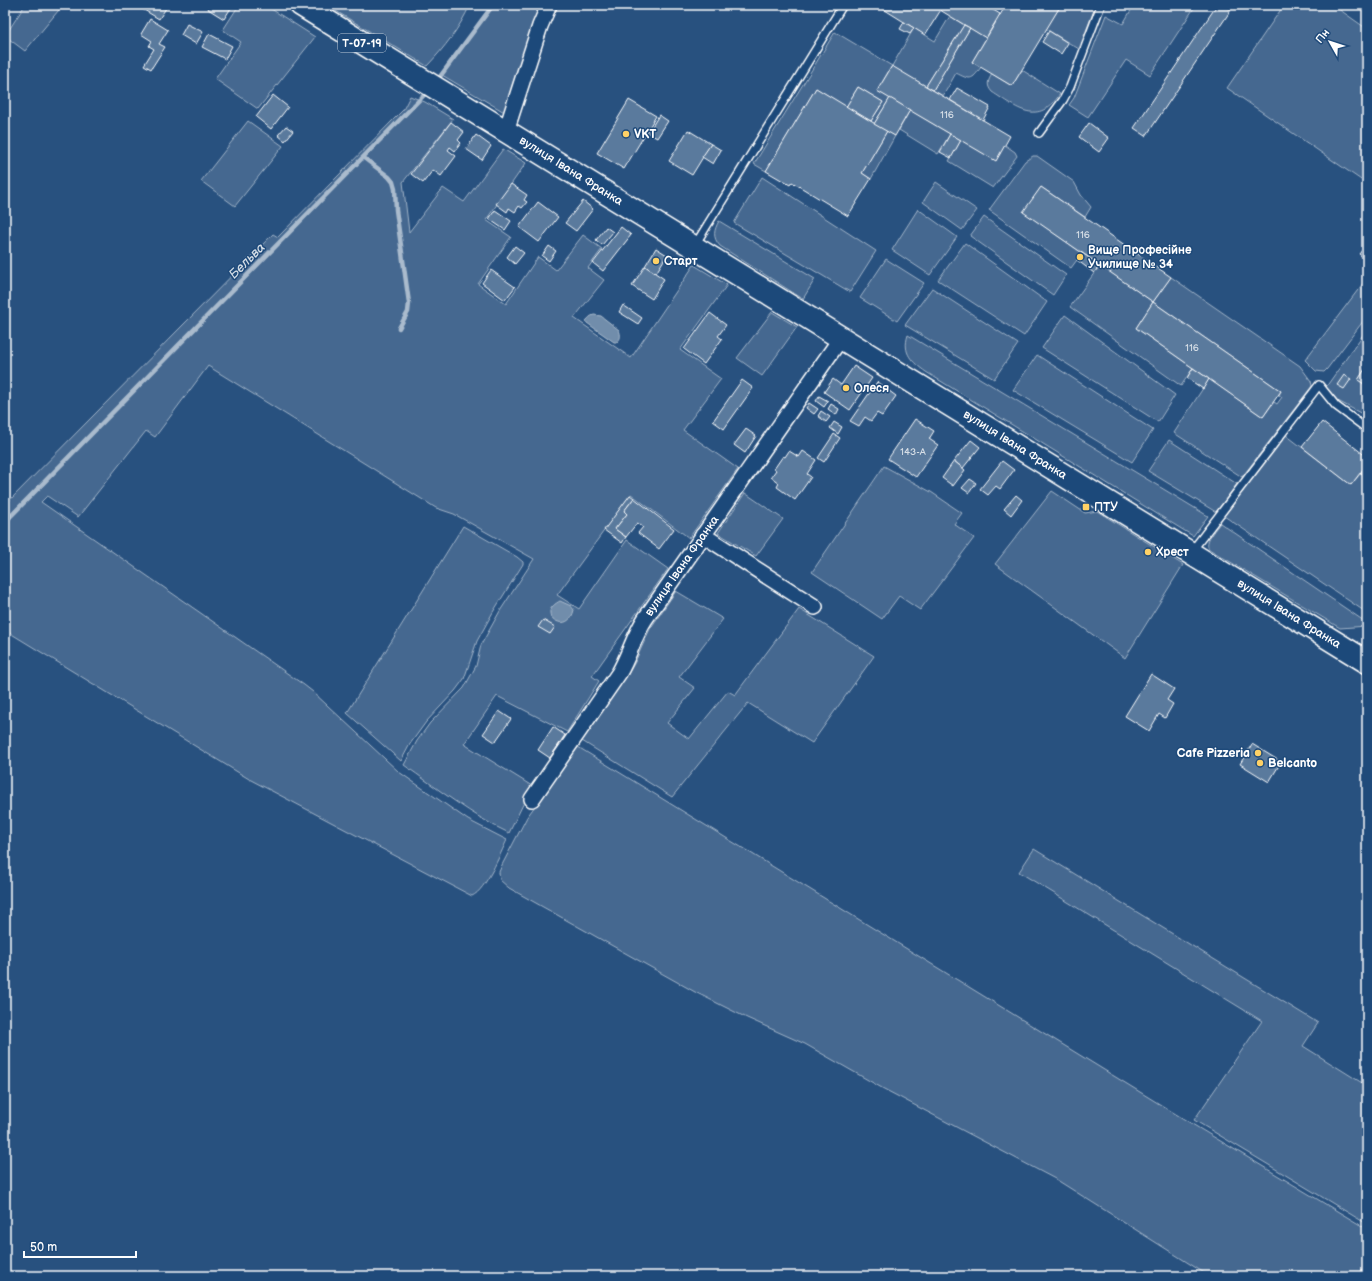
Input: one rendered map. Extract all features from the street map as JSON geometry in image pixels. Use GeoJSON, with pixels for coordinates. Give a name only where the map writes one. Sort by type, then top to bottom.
{"type":"FeatureCollection","features":[{"type":"Feature","properties":{"kind":"main road","name":"вулиця Івана Франка"},"geometry":{"type":"LineString","coordinates":[[301,5],[1366,660]]}},
{"type":"Feature","properties":{"kind":"street"},"geometry":{"type":"LineString","coordinates":[[506,131],[540,26],[549,5]]}},
{"type":"Feature","properties":{"kind":"street","name":"вулиця Івана Франка"},"geometry":{"type":"LineString","coordinates":[[532,799],[619,673],[638,630],[645,619],[841,338]]}},
{"type":"Feature","properties":{"kind":"street"},"geometry":{"type":"LineString","coordinates":[[703,535],[815,607]]}},
{"type":"Feature","properties":{"kind":"lane"},"geometry":{"type":"LineString","coordinates":[[694,247],[843,5]]}},
{"type":"Feature","properties":{"kind":"lane"},"geometry":{"type":"LineString","coordinates":[[1039,133],[1067,94],[1101,5]]}},
{"type":"Feature","properties":{"kind":"lane"},"geometry":{"type":"LineString","coordinates":[[1190,553],[1319,385],[1336,406],[1367,429]]}},
{"type":"Feature","properties":{"kind":"shaded area"},"geometry":{"type":"Polygon","coordinates":[[[25,5],[63,5],[25,51],[5,36],[25,5]]]}},
{"type":"Feature","properties":{"kind":"shaded area"},"geometry":{"type":"Polygon","coordinates":[[[239,5],[265,5],[315,37],[258,109],[215,79],[241,42],[223,30],[239,5]]]}},
{"type":"Feature","properties":{"kind":"shaded area"},"geometry":{"type":"Polygon","coordinates":[[[326,5],[470,5],[451,37],[427,66],[326,5]]]}},
{"type":"Feature","properties":{"kind":"shaded area"},"geometry":{"type":"Polygon","coordinates":[[[493,5],[549,5],[511,116],[442,75],[493,5]]]}},
{"type":"Feature","properties":{"kind":"shaded area"},"geometry":{"type":"Polygon","coordinates":[[[1061,5],[1096,5],[1079,49],[1046,29],[1061,5]]]}},
{"type":"Feature","properties":{"kind":"shaded area"},"geometry":{"type":"Polygon","coordinates":[[[1134,5],[1196,5],[1150,75],[1126,60],[1088,117],[1069,105],[1074,98],[1106,15],[1123,24],[1134,5]]]}},
{"type":"Feature","properties":{"kind":"shaded area"},"geometry":{"type":"Polygon","coordinates":[[[1284,5],[1333,5],[1367,29],[1367,184],[1227,88],[1284,5]]]}},
{"type":"Feature","properties":{"kind":"shaded area"},"geometry":{"type":"Polygon","coordinates":[[[950,16],[964,25],[926,86],[891,67],[877,91],[890,98],[874,124],[871,121],[883,102],[858,87],[846,107],[816,88],[766,171],[754,164],[835,32],[892,66],[914,28],[935,41],[950,16]]]}},
{"type":"Feature","properties":{"kind":"shaded area"},"geometry":{"type":"Polygon","coordinates":[[[970,28],[986,38],[972,62],[981,67],[973,77],[970,78],[956,73],[943,96],[933,90],[970,28]]]}},
{"type":"Feature","properties":{"kind":"shaded area"},"geometry":{"type":"Polygon","coordinates":[[[1022,70],[1060,94],[1052,104],[1044,110],[1035,112],[1027,111],[1010,104],[990,90],[988,83],[992,74],[1012,86],[1022,70]]]}},
{"type":"Feature","properties":{"kind":"shaded area"},"geometry":{"type":"Polygon","coordinates":[[[410,96],[425,102],[453,119],[403,182],[409,232],[443,188],[464,202],[503,149],[526,163],[486,220],[511,237],[478,284],[506,304],[538,257],[556,270],[583,235],[602,249],[588,268],[604,280],[574,318],[631,358],[694,265],[727,285],[680,350],[721,379],[683,430],[738,469],[689,538],[631,494],[557,595],[579,609],[627,540],[668,569],[592,676],[599,681],[567,732],[497,696],[464,744],[532,786],[509,833],[468,810],[404,765],[417,741],[430,723],[464,688],[476,666],[481,645],[500,611],[534,559],[454,514],[436,508],[208,366],[155,437],[146,431],[78,517],[47,496],[41,502],[304,685],[399,772],[468,820],[507,840],[497,862],[482,887],[472,896],[249,779],[5,630],[5,505],[273,234],[278,237],[403,110],[410,96]]]}},
{"type":"Feature","properties":{"kind":"shaded area"},"geometry":{"type":"Polygon","coordinates":[[[910,110],[950,134],[938,154],[899,130],[910,110]]]}},
{"type":"Feature","properties":{"kind":"shaded area"},"geometry":{"type":"Polygon","coordinates":[[[248,121],[283,146],[235,206],[201,181],[248,121]]]}},
{"type":"Feature","properties":{"kind":"shaded area"},"geometry":{"type":"Polygon","coordinates":[[[887,131],[895,136],[871,179],[862,173],[887,131]]]}},
{"type":"Feature","properties":{"kind":"shaded area"},"geometry":{"type":"Polygon","coordinates":[[[961,140],[996,160],[1005,145],[1015,152],[1017,156],[993,188],[949,161],[961,140]]]}},
{"type":"Feature","properties":{"kind":"shaded area"},"geometry":{"type":"Polygon","coordinates":[[[1033,156],[1037,156],[1074,182],[1081,195],[1091,207],[1085,217],[1041,187],[1024,212],[1082,253],[1071,268],[989,210],[1025,161],[1033,156]]]}},
{"type":"Feature","properties":{"kind":"shaded area"},"geometry":{"type":"Polygon","coordinates":[[[762,177],[876,251],[850,292],[734,223],[762,177]]]}},
{"type":"Feature","properties":{"kind":"shaded area"},"geometry":{"type":"Polygon","coordinates":[[[936,182],[977,210],[962,230],[923,202],[936,182]]]}},
{"type":"Feature","properties":{"kind":"shaded area"},"geometry":{"type":"Polygon","coordinates":[[[918,209],[957,237],[930,275],[892,250],[918,209]]]}},
{"type":"Feature","properties":{"kind":"shaded area"},"geometry":{"type":"Polygon","coordinates":[[[984,217],[1066,275],[1053,295],[970,236],[984,217]]]}},
{"type":"Feature","properties":{"kind":"shaded area"},"geometry":{"type":"Polygon","coordinates":[[[719,221],[815,279],[803,299],[720,246],[715,237],[716,227],[719,221]]]}},
{"type":"Feature","properties":{"kind":"shaded area"},"geometry":{"type":"Polygon","coordinates":[[[965,243],[1047,302],[1024,336],[938,280],[965,243]]]}},
{"type":"Feature","properties":{"kind":"shaded area"},"geometry":{"type":"Polygon","coordinates":[[[886,259],[924,283],[897,321],[860,298],[886,259]]]}},
{"type":"Feature","properties":{"kind":"shaded area"},"geometry":{"type":"Polygon","coordinates":[[[1100,265],[1153,302],[1136,328],[1193,368],[1181,386],[1070,307],[1100,265]]]}},
{"type":"Feature","properties":{"kind":"shaded area"},"geometry":{"type":"Polygon","coordinates":[[[1171,277],[1300,366],[1311,381],[1312,386],[1242,477],[1174,433],[1209,379],[1263,417],[1274,402],[1277,404],[1282,397],[1279,395],[1281,391],[1153,302],[1171,277]]]}},
{"type":"Feature","properties":{"kind":"shaded area"},"geometry":{"type":"Polygon","coordinates":[[[1367,278],[1367,316],[1327,369],[1324,372],[1316,371],[1305,360],[1367,278]]]}},
{"type":"Feature","properties":{"kind":"shaded area"},"geometry":{"type":"Polygon","coordinates":[[[932,288],[1018,344],[994,379],[905,325],[932,288]]]}},
{"type":"Feature","properties":{"kind":"shaded area"},"geometry":{"type":"Polygon","coordinates":[[[772,312],[797,327],[762,376],[737,358],[772,312]]]}},
{"type":"Feature","properties":{"kind":"shaded area"},"geometry":{"type":"Polygon","coordinates":[[[594,315],[601,316],[619,330],[620,337],[617,342],[614,342],[587,323],[586,321],[594,315]]]}},
{"type":"Feature","properties":{"kind":"shaded area"},"geometry":{"type":"Polygon","coordinates":[[[1065,315],[1175,395],[1158,422],[1042,348],[1065,315]]]}},
{"type":"Feature","properties":{"kind":"shaded area"},"geometry":{"type":"Polygon","coordinates":[[[1367,329],[1367,366],[1358,380],[1367,386],[1367,411],[1364,415],[1338,401],[1326,387],[1367,329]]]}},
{"type":"Feature","properties":{"kind":"shaded area"},"geometry":{"type":"Polygon","coordinates":[[[908,335],[1208,516],[1193,536],[916,365],[907,352],[906,341],[908,335]]]}},
{"type":"Feature","properties":{"kind":"shaded area"},"geometry":{"type":"Polygon","coordinates":[[[1037,355],[1153,430],[1132,462],[1013,390],[1037,355]]]}},
{"type":"Feature","properties":{"kind":"shaded area"},"geometry":{"type":"Polygon","coordinates":[[[1286,435],[1351,485],[1361,473],[1367,478],[1367,613],[1224,516],[1286,435]]]}},
{"type":"Feature","properties":{"kind":"shaded area"},"geometry":{"type":"Polygon","coordinates":[[[1169,440],[1237,484],[1216,512],[1148,471],[1169,440]]]}},
{"type":"Feature","properties":{"kind":"shaded area"},"geometry":{"type":"Polygon","coordinates":[[[884,466],[931,492],[962,513],[954,524],[974,538],[920,610],[899,596],[882,619],[812,572],[884,466]]]}},
{"type":"Feature","properties":{"kind":"shaded area"},"geometry":{"type":"Polygon","coordinates":[[[1052,491],[1085,513],[1097,511],[1183,565],[1125,658],[995,564],[1052,491]]]}},
{"type":"Feature","properties":{"kind":"shaded area"},"geometry":{"type":"Polygon","coordinates":[[[745,493],[783,519],[756,556],[718,533],[745,493]]]}},
{"type":"Feature","properties":{"kind":"shaded area"},"geometry":{"type":"Polygon","coordinates":[[[1220,523],[1367,623],[1367,626],[1340,628],[1209,549],[1209,539],[1220,523]]]}},
{"type":"Feature","properties":{"kind":"shaded area"},"geometry":{"type":"Polygon","coordinates":[[[463,526],[517,557],[523,562],[523,564],[477,641],[464,679],[455,691],[426,722],[410,744],[401,761],[347,713],[463,526]]]}},
{"type":"Feature","properties":{"kind":"shaded area"},"geometry":{"type":"Polygon","coordinates":[[[676,591],[723,619],[679,677],[695,688],[667,723],[689,739],[728,691],[735,695],[799,609],[874,656],[812,743],[748,703],[672,797],[582,741],[627,676],[650,629],[676,591]]]}},
{"type":"Feature","properties":{"kind":"shaded area"},"geometry":{"type":"Polygon","coordinates":[[[560,601],[571,606],[574,610],[572,616],[564,622],[556,621],[550,613],[555,604],[560,601]]]}},
{"type":"Feature","properties":{"kind":"shaded area"},"geometry":{"type":"Polygon","coordinates":[[[578,747],[1192,1124],[1367,1229],[1367,1276],[1209,1276],[1057,1180],[882,1088],[805,1044],[747,1018],[695,992],[509,888],[500,880],[499,872],[502,865],[527,817],[578,747]]]}},
{"type":"Feature","properties":{"kind":"shaded area"},"geometry":{"type":"Polygon","coordinates":[[[1034,849],[1318,1023],[1303,1046],[1367,1086],[1367,1224],[1194,1120],[1262,1021],[1019,872],[1034,849]]]}},
{"type":"Feature","properties":{"kind":"building"},"geometry":{"type":"Polygon","coordinates":[[[141,5],[168,5],[159,19],[139,7],[141,5]]]}},
{"type":"Feature","properties":{"kind":"building"},"geometry":{"type":"Polygon","coordinates":[[[210,5],[227,5],[231,8],[224,19],[208,9],[210,5]]]}},
{"type":"Feature","properties":{"kind":"building"},"geometry":{"type":"Polygon","coordinates":[[[877,5],[944,5],[925,35],[877,5]]]}},
{"type":"Feature","properties":{"kind":"building"},"geometry":{"type":"Polygon","coordinates":[[[944,5],[985,5],[1000,14],[986,38],[940,10],[944,5]]]}},
{"type":"Feature","properties":{"kind":"building"},"geometry":{"type":"Polygon","coordinates":[[[1006,5],[1061,5],[1012,86],[972,62],[1006,5]]]}},
{"type":"Feature","properties":{"kind":"building"},"geometry":{"type":"Polygon","coordinates":[[[1217,5],[1224,5],[1231,10],[1146,136],[1134,128],[1217,5]]]}},
{"type":"Feature","properties":{"kind":"building"},"geometry":{"type":"Polygon","coordinates":[[[150,19],[168,30],[159,44],[165,47],[151,69],[144,65],[154,49],[149,46],[152,41],[141,34],[150,19]]]}},
{"type":"Feature","properties":{"kind":"building"},"geometry":{"type":"Polygon","coordinates":[[[904,22],[914,28],[910,34],[900,29],[904,22]]]}},
{"type":"Feature","properties":{"kind":"building"},"geometry":{"type":"Polygon","coordinates":[[[187,24],[203,32],[196,44],[181,35],[187,24]]]}},
{"type":"Feature","properties":{"kind":"building"},"geometry":{"type":"Polygon","coordinates":[[[964,25],[970,28],[933,90],[926,86],[964,25]]]}},
{"type":"Feature","properties":{"kind":"building"},"geometry":{"type":"Polygon","coordinates":[[[1049,31],[1068,43],[1061,54],[1042,42],[1049,31]]]}},
{"type":"Feature","properties":{"kind":"building"},"geometry":{"type":"Polygon","coordinates":[[[209,34],[232,46],[225,59],[202,47],[209,34]]]}},
{"type":"Feature","properties":{"kind":"building"},"geometry":{"type":"Polygon","coordinates":[[[892,66],[1010,136],[996,161],[877,91],[892,66]]]}},
{"type":"Feature","properties":{"kind":"building"},"geometry":{"type":"Polygon","coordinates":[[[858,87],[883,102],[871,121],[846,107],[858,87]]]}},
{"type":"Feature","properties":{"kind":"building"},"geometry":{"type":"Polygon","coordinates":[[[816,88],[887,131],[862,173],[871,179],[848,216],[792,182],[790,185],[766,171],[816,88]]]}},
{"type":"Feature","properties":{"kind":"building"},"geometry":{"type":"Polygon","coordinates":[[[957,88],[990,107],[983,120],[950,100],[957,88]]]}},
{"type":"Feature","properties":{"kind":"building"},"geometry":{"type":"Polygon","coordinates":[[[273,95],[288,107],[271,129],[256,117],[273,95]]]}},
{"type":"Feature","properties":{"kind":"building"},"geometry":{"type":"Polygon","coordinates":[[[890,98],[910,110],[895,136],[874,124],[890,98]]]}},
{"type":"Feature","properties":{"kind":"building","name":"VKT"},"geometry":{"type":"Polygon","coordinates":[[[629,100],[656,116],[624,169],[597,153],[629,100]]]}},
{"type":"Feature","properties":{"kind":"building"},"geometry":{"type":"Polygon","coordinates":[[[659,115],[668,121],[657,138],[648,133],[659,115]]]}},
{"type":"Feature","properties":{"kind":"building"},"geometry":{"type":"Polygon","coordinates":[[[451,122],[464,132],[458,140],[461,143],[455,151],[450,147],[448,150],[456,156],[441,176],[433,170],[423,183],[411,174],[451,122]]]}},
{"type":"Feature","properties":{"kind":"building"},"geometry":{"type":"Polygon","coordinates":[[[1089,123],[1109,138],[1099,152],[1079,137],[1089,123]]]}},
{"type":"Feature","properties":{"kind":"building"},"geometry":{"type":"Polygon","coordinates":[[[286,126],[293,131],[285,141],[278,135],[286,126]]]}},
{"type":"Feature","properties":{"kind":"building"},"geometry":{"type":"Polygon","coordinates":[[[688,130],[711,144],[692,175],[669,161],[688,130]]]}},
{"type":"Feature","properties":{"kind":"building"},"geometry":{"type":"Polygon","coordinates":[[[950,134],[961,140],[951,158],[940,152],[950,134]]]}},
{"type":"Feature","properties":{"kind":"building"},"geometry":{"type":"Polygon","coordinates":[[[476,135],[491,146],[482,160],[466,149],[476,135]]]}},
{"type":"Feature","properties":{"kind":"building"},"geometry":{"type":"Polygon","coordinates":[[[711,144],[721,150],[713,164],[702,157],[711,144]]]}},
{"type":"Feature","properties":{"kind":"building"},"geometry":{"type":"Polygon","coordinates":[[[511,184],[527,195],[524,200],[527,202],[522,208],[519,206],[515,212],[509,208],[507,212],[496,204],[511,184]]]}},
{"type":"Feature","properties":{"kind":"building"},"geometry":{"type":"Polygon","coordinates":[[[1041,187],[1171,277],[1153,302],[1023,212],[1041,187]]]}},
{"type":"Feature","properties":{"kind":"building"},"geometry":{"type":"Polygon","coordinates":[[[583,201],[593,209],[576,231],[565,223],[583,201]]]}},
{"type":"Feature","properties":{"kind":"building"},"geometry":{"type":"Polygon","coordinates":[[[538,202],[558,217],[539,242],[519,227],[538,202]]]}},
{"type":"Feature","properties":{"kind":"building"},"geometry":{"type":"Polygon","coordinates":[[[495,210],[511,221],[505,230],[489,219],[495,210]]]}},
{"type":"Feature","properties":{"kind":"building"},"geometry":{"type":"Polygon","coordinates":[[[606,227],[613,232],[602,245],[596,240],[606,227]]]}},
{"type":"Feature","properties":{"kind":"building"},"geometry":{"type":"Polygon","coordinates":[[[621,227],[631,235],[603,271],[593,263],[621,227]]]}},
{"type":"Feature","properties":{"kind":"building"},"geometry":{"type":"Polygon","coordinates":[[[1367,244],[1367,260],[1359,254],[1367,244]]]}},
{"type":"Feature","properties":{"kind":"building"},"geometry":{"type":"Polygon","coordinates":[[[515,246],[524,253],[515,264],[507,257],[515,246]]]}},
{"type":"Feature","properties":{"kind":"building"},"geometry":{"type":"Polygon","coordinates":[[[549,246],[556,251],[549,261],[542,256],[549,246]]]}},
{"type":"Feature","properties":{"kind":"building","name":"Старт"},"geometry":{"type":"Polygon","coordinates":[[[656,248],[667,255],[656,273],[645,266],[656,248]]]}},
{"type":"Feature","properties":{"kind":"building"},"geometry":{"type":"Polygon","coordinates":[[[1082,253],[1100,265],[1094,273],[1077,260],[1082,253]]]}},
{"type":"Feature","properties":{"kind":"building"},"geometry":{"type":"Polygon","coordinates":[[[645,266],[664,279],[652,299],[632,286],[645,266]]]}},
{"type":"Feature","properties":{"kind":"building"},"geometry":{"type":"Polygon","coordinates":[[[491,270],[515,287],[505,300],[482,283],[491,270]]]}},
{"type":"Feature","properties":{"kind":"building"},"geometry":{"type":"Polygon","coordinates":[[[1153,302],[1281,391],[1263,417],[1136,328],[1153,302]]]}},
{"type":"Feature","properties":{"kind":"building"},"geometry":{"type":"Polygon","coordinates":[[[623,305],[642,318],[638,324],[619,312],[623,305]]]}},
{"type":"Feature","properties":{"kind":"building"},"geometry":{"type":"Polygon","coordinates":[[[710,313],[726,325],[718,336],[722,339],[704,364],[684,349],[710,313]]]}},
{"type":"Feature","properties":{"kind":"building","name":"Олеся"},"geometry":{"type":"Polygon","coordinates":[[[854,366],[872,378],[850,410],[824,392],[833,379],[841,385],[854,366]]]}},
{"type":"Feature","properties":{"kind":"building"},"geometry":{"type":"Polygon","coordinates":[[[1367,366],[1367,386],[1358,380],[1367,366]]]}},
{"type":"Feature","properties":{"kind":"building"},"geometry":{"type":"Polygon","coordinates":[[[1193,368],[1209,379],[1203,389],[1187,378],[1193,368]]]}},
{"type":"Feature","properties":{"kind":"building"},"geometry":{"type":"Polygon","coordinates":[[[1344,375],[1351,379],[1344,389],[1337,385],[1344,375]]]}},
{"type":"Feature","properties":{"kind":"building"},"geometry":{"type":"Polygon","coordinates":[[[742,380],[753,388],[724,429],[713,421],[742,380]]]}},
{"type":"Feature","properties":{"kind":"building"},"geometry":{"type":"Polygon","coordinates":[[[877,382],[896,396],[882,416],[877,413],[871,421],[865,417],[859,426],[850,421],[877,382]]]}},
{"type":"Feature","properties":{"kind":"building"},"geometry":{"type":"Polygon","coordinates":[[[819,396],[828,401],[824,407],[816,401],[819,396]]]}},
{"type":"Feature","properties":{"kind":"building"},"geometry":{"type":"Polygon","coordinates":[[[809,403],[818,409],[814,414],[806,408],[809,403]]]}},
{"type":"Feature","properties":{"kind":"building"},"geometry":{"type":"Polygon","coordinates":[[[831,404],[839,409],[836,415],[828,409],[831,404]]]}},
{"type":"Feature","properties":{"kind":"building"},"geometry":{"type":"Polygon","coordinates":[[[821,411],[830,417],[826,422],[818,416],[821,411]]]}},
{"type":"Feature","properties":{"kind":"building"},"geometry":{"type":"Polygon","coordinates":[[[915,419],[934,431],[929,439],[938,445],[916,477],[888,459],[915,419]]]}},
{"type":"Feature","properties":{"kind":"building"},"geometry":{"type":"Polygon","coordinates":[[[834,422],[842,427],[838,434],[830,428],[834,422]]]}},
{"type":"Feature","properties":{"kind":"building"},"geometry":{"type":"Polygon","coordinates":[[[1322,422],[1367,457],[1367,464],[1351,485],[1302,447],[1322,422]]]}},
{"type":"Feature","properties":{"kind":"building"},"geometry":{"type":"Polygon","coordinates":[[[746,429],[756,436],[745,453],[734,445],[746,429]]]}},
{"type":"Feature","properties":{"kind":"building"},"geometry":{"type":"Polygon","coordinates":[[[834,434],[840,438],[824,462],[818,458],[834,434]]]}},
{"type":"Feature","properties":{"kind":"building"},"geometry":{"type":"Polygon","coordinates":[[[971,440],[980,447],[963,468],[954,461],[971,440]]]}},
{"type":"Feature","properties":{"kind":"building"},"geometry":{"type":"Polygon","coordinates":[[[789,451],[799,457],[803,451],[816,460],[807,474],[811,477],[795,500],[777,487],[779,483],[771,477],[776,470],[774,469],[783,456],[785,457],[789,451]]]}},
{"type":"Feature","properties":{"kind":"building"},"geometry":{"type":"Polygon","coordinates":[[[954,461],[965,470],[953,486],[942,478],[954,461]]]}},
{"type":"Feature","properties":{"kind":"building"},"geometry":{"type":"Polygon","coordinates":[[[1002,461],[1014,470],[1000,489],[996,486],[988,495],[980,489],[1002,461]]]}},
{"type":"Feature","properties":{"kind":"building"},"geometry":{"type":"Polygon","coordinates":[[[1367,464],[1367,478],[1361,473],[1367,464]]]}},
{"type":"Feature","properties":{"kind":"building"},"geometry":{"type":"Polygon","coordinates":[[[970,479],[976,483],[969,493],[962,488],[970,479]]]}},
{"type":"Feature","properties":{"kind":"building"},"geometry":{"type":"Polygon","coordinates":[[[630,495],[634,498],[624,511],[627,514],[615,529],[626,537],[622,543],[604,530],[630,495]]]}},
{"type":"Feature","properties":{"kind":"building"},"geometry":{"type":"Polygon","coordinates":[[[1016,495],[1022,500],[1011,515],[1004,509],[1016,495]]]}},
{"type":"Feature","properties":{"kind":"building"},"geometry":{"type":"Polygon","coordinates":[[[634,498],[674,529],[659,549],[638,533],[643,527],[637,523],[626,537],[615,529],[627,514],[624,511],[634,498]]]}},
{"type":"Feature","properties":{"kind":"building"},"geometry":{"type":"Polygon","coordinates":[[[543,620],[555,627],[550,634],[538,627],[543,620]]]}},
{"type":"Feature","properties":{"kind":"building"},"geometry":{"type":"Polygon","coordinates":[[[1151,674],[1174,689],[1167,700],[1173,704],[1165,718],[1159,714],[1149,731],[1125,716],[1151,674]]]}},
{"type":"Feature","properties":{"kind":"building"},"geometry":{"type":"Polygon","coordinates":[[[499,711],[511,719],[495,742],[483,734],[499,711]]]}},
{"type":"Feature","properties":{"kind":"building"},"geometry":{"type":"Polygon","coordinates":[[[553,727],[565,735],[550,758],[538,750],[553,727]]]}},
{"type":"Feature","properties":{"kind":"building","name":"Belcanto"},"geometry":{"type":"Polygon","coordinates":[[[1252,744],[1281,762],[1269,782],[1240,764],[1252,744]]]}},
{"type":"Feature","properties":{"kind":"waterway","name":"Бельва"},"geometry":{"type":"LineString","coordinates":[[436,82],[493,5]]}},
{"type":"Feature","properties":{"kind":"waterway","name":"Бельва"},"geometry":{"type":"LineString","coordinates":[[5,522],[428,91]]}},
{"type":"Feature","properties":{"kind":"waterway"},"geometry":{"type":"LineString","coordinates":[[364,158],[389,177],[393,182],[395,189],[396,210],[409,303],[408,312],[399,328]]}},
{"type":"Feature","properties":{"kind":"place","name":"VKT"},"geometry":{"type":"Point","coordinates":[626,134]}},
{"type":"Feature","properties":{"kind":"place","name":"Вище Професійне Училище № 34"},"geometry":{"type":"Point","coordinates":[1080,257]}},
{"type":"Feature","properties":{"kind":"place","name":"Старт"},"geometry":{"type":"Point","coordinates":[656,261]}},
{"type":"Feature","properties":{"kind":"place","name":"Олеся"},"geometry":{"type":"Point","coordinates":[846,388]}},
{"type":"Feature","properties":{"kind":"place","name":"ПТУ"},"geometry":{"type":"Point","coordinates":[1086,507]}},
{"type":"Feature","properties":{"kind":"place","name":"Хрест"},"geometry":{"type":"Point","coordinates":[1148,552]}},
{"type":"Feature","properties":{"kind":"place","name":"Cafe Pizzeria"},"geometry":{"type":"Point","coordinates":[1258,753]}},
{"type":"Feature","properties":{"kind":"place","name":"Belcanto"},"geometry":{"type":"Point","coordinates":[1260,763]}}]}
